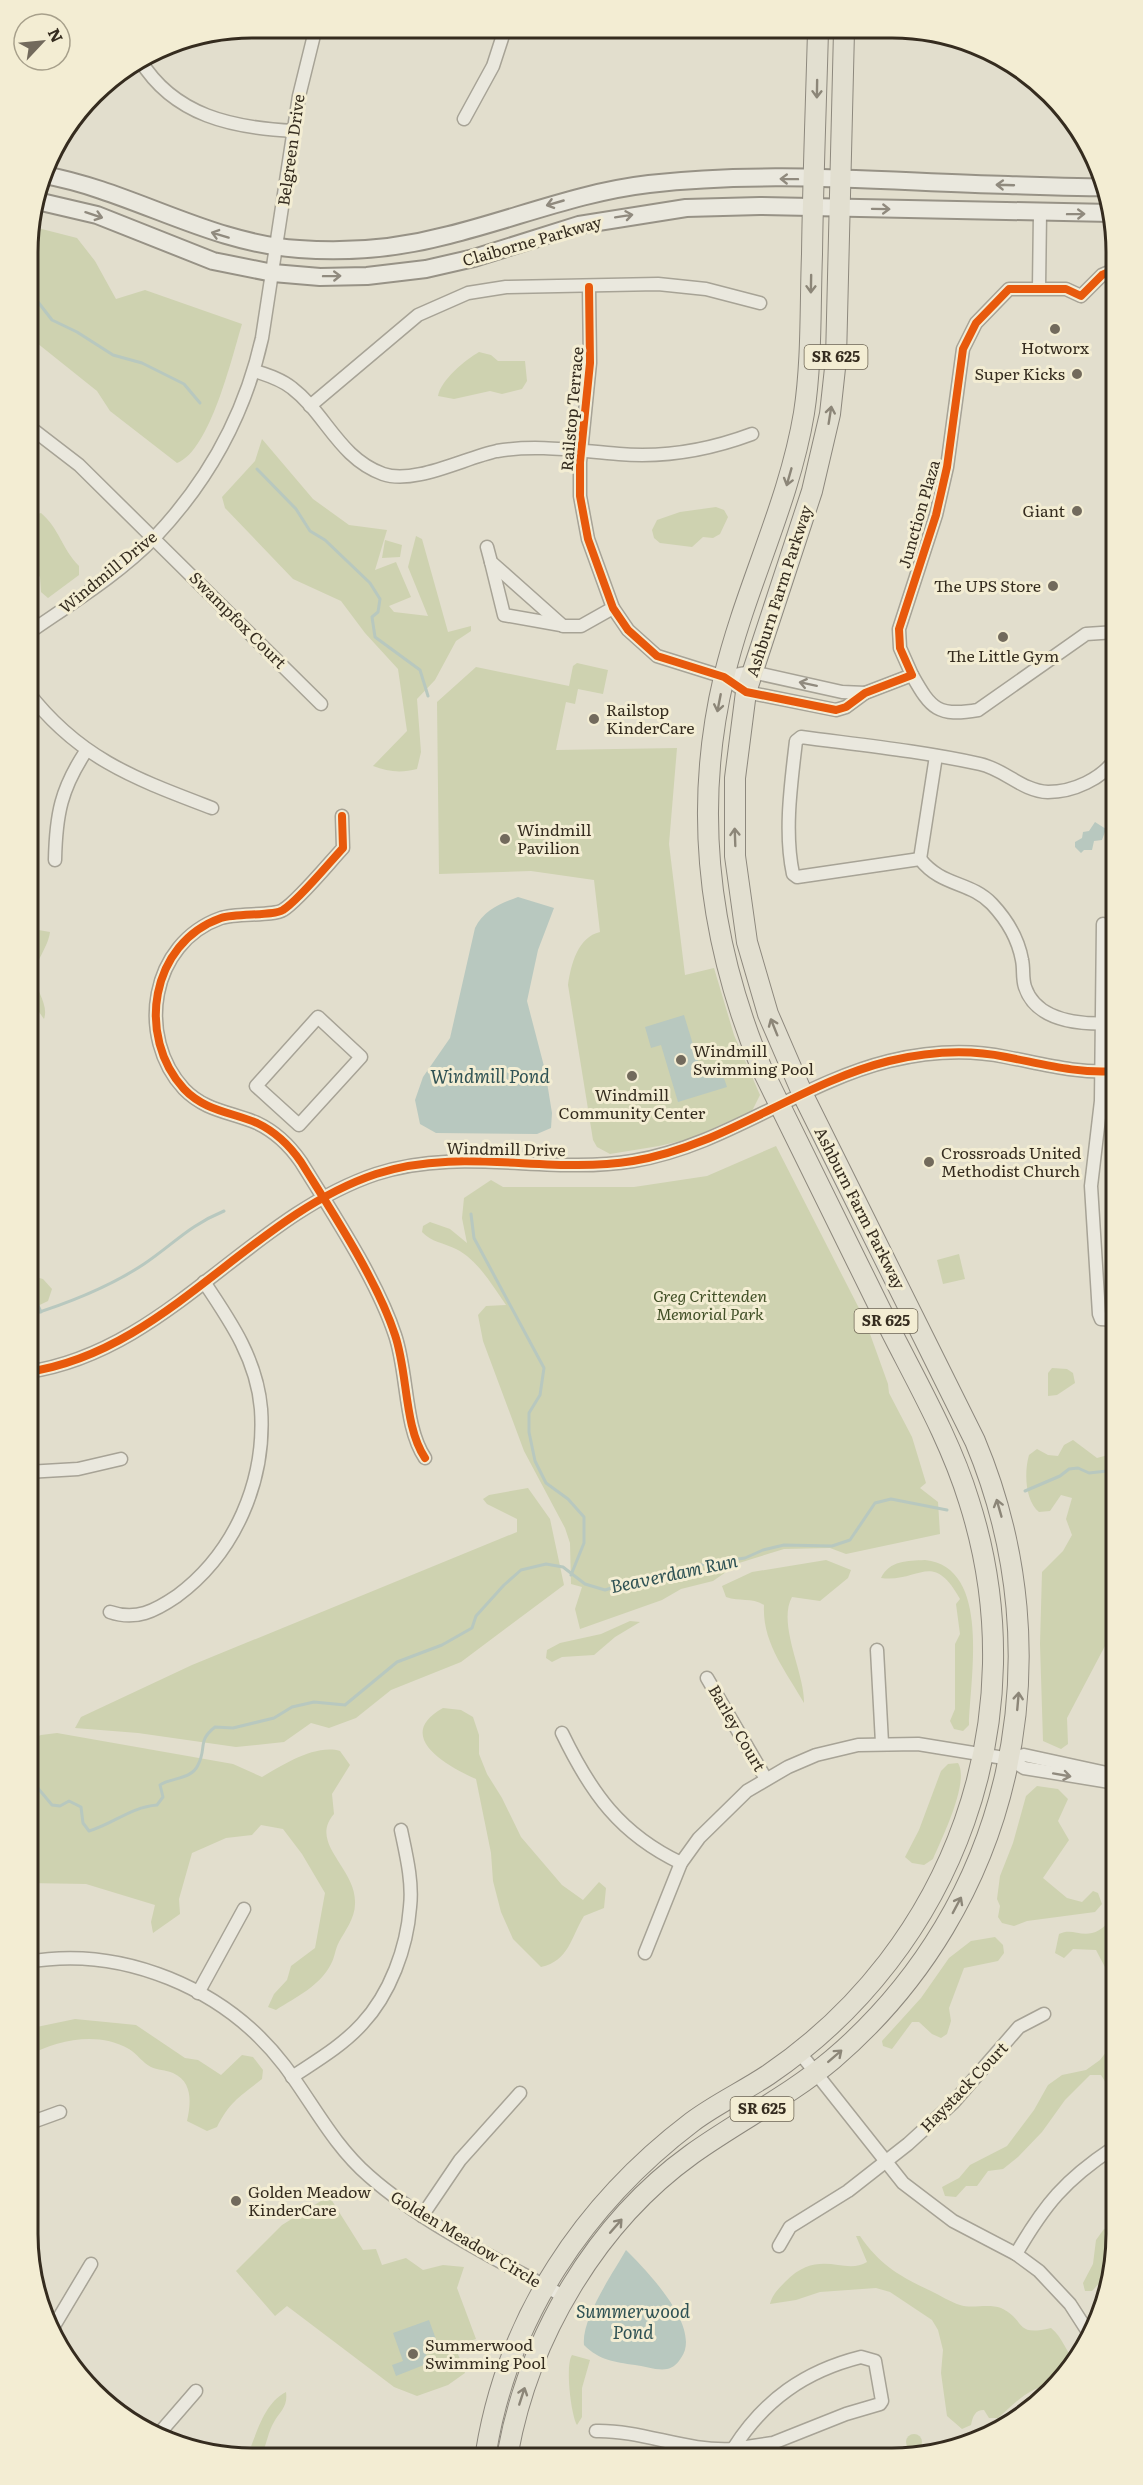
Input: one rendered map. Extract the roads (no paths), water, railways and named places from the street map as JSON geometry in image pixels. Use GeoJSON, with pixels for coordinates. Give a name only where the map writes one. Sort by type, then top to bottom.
{"type":"FeatureCollection","features":[{"type":"Feature","properties":{"kind":"main road","name":"Ashburn Farm Parkway"},"geometry":{"type":"LineString","coordinates":[[487,2448],[503,2379],[529,2314],[574,2240],[599,2208],[655,2151],[696,2119],[800,2053],[869,1986],[899,1949],[926,1906],[954,1852],[970,1806],[984,1754],[991,1698],[993,1642],[987,1576],[969,1499],[938,1426],[780,1106],[740,1012],[725,964],[714,907],[708,843],[708,795],[714,731],[724,677],[789,479],[804,414],[808,366],[818,38]]}},
{"type":"Feature","properties":{"kind":"main road","name":"Ashburn Farm Parkway"},"geometry":{"type":"LineString","coordinates":[[509,2448],[516,2414],[534,2363],[565,2297],[618,2223],[673,2168],[815,2073],[857,2037],[900,1991],[950,1918],[991,1827],[1010,1759],[1018,1698],[1019,1628],[1014,1573],[994,1492],[975,1441],[803,1095],[768,1014],[754,970],[742,912],[735,856],[735,788],[746,692],[812,491],[825,442],[835,370],[844,38]]}},
{"type":"Feature","properties":{"kind":"main road","name":"Claiborne Parkway"},"geometry":{"type":"LineString","coordinates":[[51,177],[103,190],[219,235],[277,247],[342,251],[398,246],[450,235],[570,199],[648,184],[713,179],[814,179],[1095,187]]}},
{"type":"Feature","properties":{"kind":"main road","name":"Claiborne Parkway"},"geometry":{"type":"LineString","coordinates":[[43,203],[97,216],[213,261],[273,273],[320,277],[397,273],[449,265],[549,233],[615,217],[686,208],[813,207],[1102,213]]}},
{"type":"Feature","properties":{"kind":"street","name":"Belgreen Drive"},"geometry":{"type":"LineString","coordinates":[[273,273],[304,69],[313,38]]}},
{"type":"Feature","properties":{"kind":"street"},"geometry":{"type":"LineString","coordinates":[[464,119],[493,66],[502,38]]}},
{"type":"Feature","properties":{"kind":"street"},"geometry":{"type":"LineString","coordinates":[[145,66],[169,93],[199,113],[233,125],[294,131]]}},
{"type":"Feature","properties":{"kind":"street"},"geometry":{"type":"LineString","coordinates":[[1039,288],[1040,213]]}},
{"type":"Feature","properties":{"kind":"street","name":"Windmill Drive"},"geometry":{"type":"LineString","coordinates":[[38,626],[106,578],[154,537],[217,457],[243,406],[255,371],[273,273]]}},
{"type":"Feature","properties":{"kind":"street","name":"Junction Plaza"},"geometry":{"type":"LineString","coordinates":[[1106,273],[1081,296],[1065,289],[1019,288],[1002,295],[976,323],[963,349],[947,467],[936,515],[899,628],[900,648],[926,700],[935,708],[962,712],[978,710],[1086,634],[1106,633]]}},
{"type":"Feature","properties":{"kind":"street"},"geometry":{"type":"LineString","coordinates":[[310,406],[407,324],[446,301],[491,288],[644,284],[689,286],[732,294],[760,303]]}},
{"type":"Feature","properties":{"kind":"street","name":"Railstop Terrace"},"geometry":{"type":"LineString","coordinates":[[589,287],[590,363],[580,487],[584,522],[613,608],[627,630],[657,656],[724,677]]}},
{"type":"Feature","properties":{"kind":"street"},"geometry":{"type":"LineString","coordinates":[[255,371],[291,387],[310,406],[343,448],[358,461],[393,477],[416,475],[500,451],[539,447],[654,455],[691,452],[752,434]]}},
{"type":"Feature","properties":{"kind":"street","name":"Swampfox Court"},"geometry":{"type":"LineString","coordinates":[[38,433],[79,465],[321,704]]}},
{"type":"Feature","properties":{"kind":"street"},"geometry":{"type":"LineString","coordinates":[[487,547],[504,615],[563,626],[581,626],[613,608]]}},
{"type":"Feature","properties":{"kind":"street"},"geometry":{"type":"LineString","coordinates":[[491,562],[563,626]]}},
{"type":"Feature","properties":{"kind":"street"},"geometry":{"type":"LineString","coordinates":[[724,677],[752,672],[842,692],[865,693]]}},
{"type":"Feature","properties":{"kind":"street"},"geometry":{"type":"LineString","coordinates":[[724,677],[746,692],[836,710],[846,707],[865,693],[912,675]]}},
{"type":"Feature","properties":{"kind":"street"},"geometry":{"type":"LineString","coordinates":[[38,704],[49,718],[86,751],[123,772],[212,808]]}},
{"type":"Feature","properties":{"kind":"street"},"geometry":{"type":"LineString","coordinates":[[920,859],[797,877],[793,874],[789,834],[796,741],[801,737],[982,764],[1025,787],[1046,792],[1087,782],[1106,770]]}},
{"type":"Feature","properties":{"kind":"street"},"geometry":{"type":"LineString","coordinates":[[55,860],[60,801],[66,784],[86,751]]}},
{"type":"Feature","properties":{"kind":"street"},"geometry":{"type":"LineString","coordinates":[[920,859],[936,756]]}},
{"type":"Feature","properties":{"kind":"street"},"geometry":{"type":"LineString","coordinates":[[342,816],[344,848],[282,911],[231,916],[199,930],[183,944],[170,961],[161,980],[156,1003],[156,1029],[159,1047],[175,1078],[186,1091],[210,1108],[258,1124],[284,1141],[302,1162],[388,1317],[402,1359],[416,1445],[425,1458]]}},
{"type":"Feature","properties":{"kind":"street"},"geometry":{"type":"LineString","coordinates":[[920,859],[936,876],[978,893],[1008,923],[1020,949],[1026,990],[1040,1008],[1070,1021],[1106,1024]]}},
{"type":"Feature","properties":{"kind":"street"},"geometry":{"type":"LineString","coordinates":[[1103,924],[1101,1101],[1091,1201],[1099,1314],[1101,1319],[1106,1319]]}},
{"type":"Feature","properties":{"kind":"street"},"geometry":{"type":"LineString","coordinates":[[284,1141],[299,1125],[361,1057],[318,1017],[256,1086],[299,1125]]}},
{"type":"Feature","properties":{"kind":"street","name":"Windmill Drive"},"geometry":{"type":"LineString","coordinates":[[38,1369],[65,1363],[108,1347],[144,1326],[323,1198],[376,1174],[428,1162],[589,1164],[632,1161],[700,1143],[862,1069],[921,1055],[985,1054],[1078,1072],[1106,1072]]}},
{"type":"Feature","properties":{"kind":"street"},"geometry":{"type":"LineString","coordinates":[[110,1612],[125,1617],[145,1615],[191,1584],[210,1565],[235,1530],[253,1486],[261,1428],[255,1376],[238,1335],[204,1282]]}},
{"type":"Feature","properties":{"kind":"street"},"geometry":{"type":"LineString","coordinates":[[38,1471],[78,1469],[120,1459]]}},
{"type":"Feature","properties":{"kind":"street"},"geometry":{"type":"LineString","coordinates":[[877,1650],[882,1743]]}},
{"type":"Feature","properties":{"kind":"street","name":"Barley Court"},"geometry":{"type":"LineString","coordinates":[[707,1678],[766,1779]]}},
{"type":"Feature","properties":{"kind":"street"},"geometry":{"type":"LineString","coordinates":[[562,1733],[586,1780],[606,1807],[638,1838],[681,1863]]}},
{"type":"Feature","properties":{"kind":"street"},"geometry":{"type":"LineString","coordinates":[[645,1953],[681,1863],[714,1822],[739,1798],[766,1779],[816,1755],[882,1743],[918,1744],[1010,1759],[1024,1768],[1106,1781]]}},
{"type":"Feature","properties":{"kind":"street"},"geometry":{"type":"LineString","coordinates":[[1010,1759],[1024,1755],[1106,1773]]}},
{"type":"Feature","properties":{"kind":"street"},"geometry":{"type":"LineString","coordinates":[[292,2078],[339,2045],[360,2026],[384,1992],[396,1968],[411,1907],[401,1830]]}},
{"type":"Feature","properties":{"kind":"street"},"geometry":{"type":"LineString","coordinates":[[198,1993],[244,1909]]}},
{"type":"Feature","properties":{"kind":"street","name":"Golden Meadow Circle"},"geometry":{"type":"LineString","coordinates":[[38,1961],[67,1958],[115,1962],[152,1972],[198,1993],[230,2012],[268,2046],[321,2121],[356,2163],[394,2197],[422,2216],[565,2297]]}},
{"type":"Feature","properties":{"kind":"street","name":"Haystack Court"},"geometry":{"type":"LineString","coordinates":[[779,2246],[790,2227],[841,2196],[885,2163],[953,2103],[1019,2027],[1044,2014]]}},
{"type":"Feature","properties":{"kind":"street"},"geometry":{"type":"LineString","coordinates":[[800,2053],[903,2183],[938,2212],[1016,2253],[1053,2285],[1070,2304],[1084,2326]]}},
{"type":"Feature","properties":{"kind":"street"},"geometry":{"type":"LineString","coordinates":[[422,2216],[460,2160],[520,2093]]}},
{"type":"Feature","properties":{"kind":"street"},"geometry":{"type":"LineString","coordinates":[[38,2120],[60,2112]]}},
{"type":"Feature","properties":{"kind":"street"},"geometry":{"type":"LineString","coordinates":[[1016,2253],[1057,2192],[1085,2167],[1106,2153]]}},
{"type":"Feature","properties":{"kind":"street"},"geometry":{"type":"LineString","coordinates":[[57,2321],[91,2264]]}},
{"type":"Feature","properties":{"kind":"street"},"geometry":{"type":"LineString","coordinates":[[734,2448],[758,2415],[800,2380],[828,2366],[861,2357],[875,2361],[882,2401],[876,2406],[846,2414],[773,2443],[740,2448]]}},
{"type":"Feature","properties":{"kind":"street"},"geometry":{"type":"LineString","coordinates":[[164,2428],[196,2391]]}},
{"type":"Feature","properties":{"kind":"street"},"geometry":{"type":"LineString","coordinates":[[596,2431],[637,2435],[688,2448]]}},
{"type":"Feature","properties":{"kind":"water"},"geometry":{"type":"Polygon","coordinates":[[[1095,822],[1106,829],[1102,840],[1094,841],[1092,850],[1084,850],[1081,853],[1075,847],[1075,842],[1082,838],[1083,832],[1089,831],[1095,822]]]}},
{"type":"Feature","properties":{"kind":"water","name":"Windmill Pond"},"geometry":{"type":"Polygon","coordinates":[[[518,897],[554,908],[538,950],[527,1001],[545,1070],[552,1113],[551,1128],[537,1134],[436,1133],[420,1124],[415,1100],[423,1077],[450,1038],[475,928],[493,908],[518,897]]]}},
{"type":"Feature","properties":{"kind":"water","name":"Windmill Swimming Pool"},"geometry":{"type":"Polygon","coordinates":[[[684,1015],[703,1077],[722,1072],[727,1087],[678,1102],[661,1045],[651,1048],[645,1027],[684,1015]]]}},
{"type":"Feature","properties":{"kind":"water","name":"Summerwood Pond"},"geometry":{"type":"Polygon","coordinates":[[[626,2250],[658,2285],[679,2316],[686,2346],[681,2358],[669,2368],[655,2369],[614,2361],[595,2354],[584,2345],[587,2322],[606,2283],[626,2250]]]}},
{"type":"Feature","properties":{"kind":"water","name":"Summerwood Swimming Pool"},"geometry":{"type":"Polygon","coordinates":[[[429,2320],[437,2342],[423,2347],[429,2363],[396,2376],[392,2365],[403,2361],[393,2333],[429,2320]]]}},
{"type":"Feature","properties":{"kind":"waterway"},"geometry":{"type":"LineString","coordinates":[[38,302],[52,320],[77,332],[113,355],[142,363],[184,384],[200,403]]}},
{"type":"Feature","properties":{"kind":"waterway"},"geometry":{"type":"LineString","coordinates":[[257,469],[296,509],[310,531],[325,540],[370,583],[380,599],[378,612],[372,617],[375,637],[420,670],[428,696]]}},
{"type":"Feature","properties":{"kind":"waterway"},"geometry":{"type":"LineString","coordinates":[[38,1312],[102,1288],[144,1264],[191,1229],[224,1211]]}},
{"type":"Feature","properties":{"kind":"waterway"},"geometry":{"type":"LineString","coordinates":[[471,1214],[474,1238],[544,1368],[540,1395],[529,1413],[529,1432],[535,1461],[546,1483],[568,1499],[584,1517],[584,1543],[571,1575]]}},
{"type":"Feature","properties":{"kind":"waterway"},"geometry":{"type":"LineString","coordinates":[[38,1306],[41,1312]]}},
{"type":"Feature","properties":{"kind":"waterway","name":"Beaverdam Run"},"geometry":{"type":"LineString","coordinates":[[1025,1491],[1060,1476],[1069,1469],[1078,1468],[1089,1473],[1106,1471]]}},
{"type":"Feature","properties":{"kind":"waterway","name":"Beaverdam Run"},"geometry":{"type":"LineString","coordinates":[[38,1788],[52,1805],[60,1806],[69,1801],[81,1807],[83,1823],[89,1831],[130,1812],[157,1805],[163,1797],[160,1785],[186,1776],[195,1770],[201,1759],[206,1736],[215,1727],[233,1728],[274,1718],[292,1707],[314,1702],[345,1705],[397,1662],[442,1645],[472,1628],[476,1616],[521,1570],[546,1564],[563,1567],[585,1584],[605,1590],[650,1576],[670,1578],[704,1564],[745,1558],[763,1550],[784,1545],[832,1546],[850,1540],[875,1503],[891,1499],[947,1510]]}},
{"type":"Feature","properties":{"kind":"place","name":"Hotworx"},"geometry":{"type":"Point","coordinates":[1055,329]}},
{"type":"Feature","properties":{"kind":"place","name":"Super Kicks"},"geometry":{"type":"Point","coordinates":[1077,374]}},
{"type":"Feature","properties":{"kind":"place","name":"Giant"},"geometry":{"type":"Point","coordinates":[1077,511]}},
{"type":"Feature","properties":{"kind":"place","name":"The UPS Store"},"geometry":{"type":"Point","coordinates":[1053,586]}},
{"type":"Feature","properties":{"kind":"place","name":"The Little Gym"},"geometry":{"type":"Point","coordinates":[1003,637]}},
{"type":"Feature","properties":{"kind":"place","name":"Railstop KinderCare"},"geometry":{"type":"Point","coordinates":[594,719]}},
{"type":"Feature","properties":{"kind":"place","name":"Windmill Pavilion"},"geometry":{"type":"Point","coordinates":[505,839]}},
{"type":"Feature","properties":{"kind":"place","name":"Windmill Swimming Pool"},"geometry":{"type":"Point","coordinates":[681,1060]}},
{"type":"Feature","properties":{"kind":"place","name":"Windmill Community Center"},"geometry":{"type":"Point","coordinates":[632,1076]}},
{"type":"Feature","properties":{"kind":"place","name":"Crossroads United Methodist Church"},"geometry":{"type":"Point","coordinates":[929,1162]}},
{"type":"Feature","properties":{"kind":"place","name":"Golden Meadow KinderCare"},"geometry":{"type":"Point","coordinates":[236,2201]}},
{"type":"Feature","properties":{"kind":"place","name":"Summerwood Swimming Pool"},"geometry":{"type":"Point","coordinates":[413,2354]}},
{"type":"Feature","properties":{"kind":"park label","name":"Greg Crittenden Memorial Park"},"geometry":{"type":"Point","coordinates":[710,1305]}}]}
